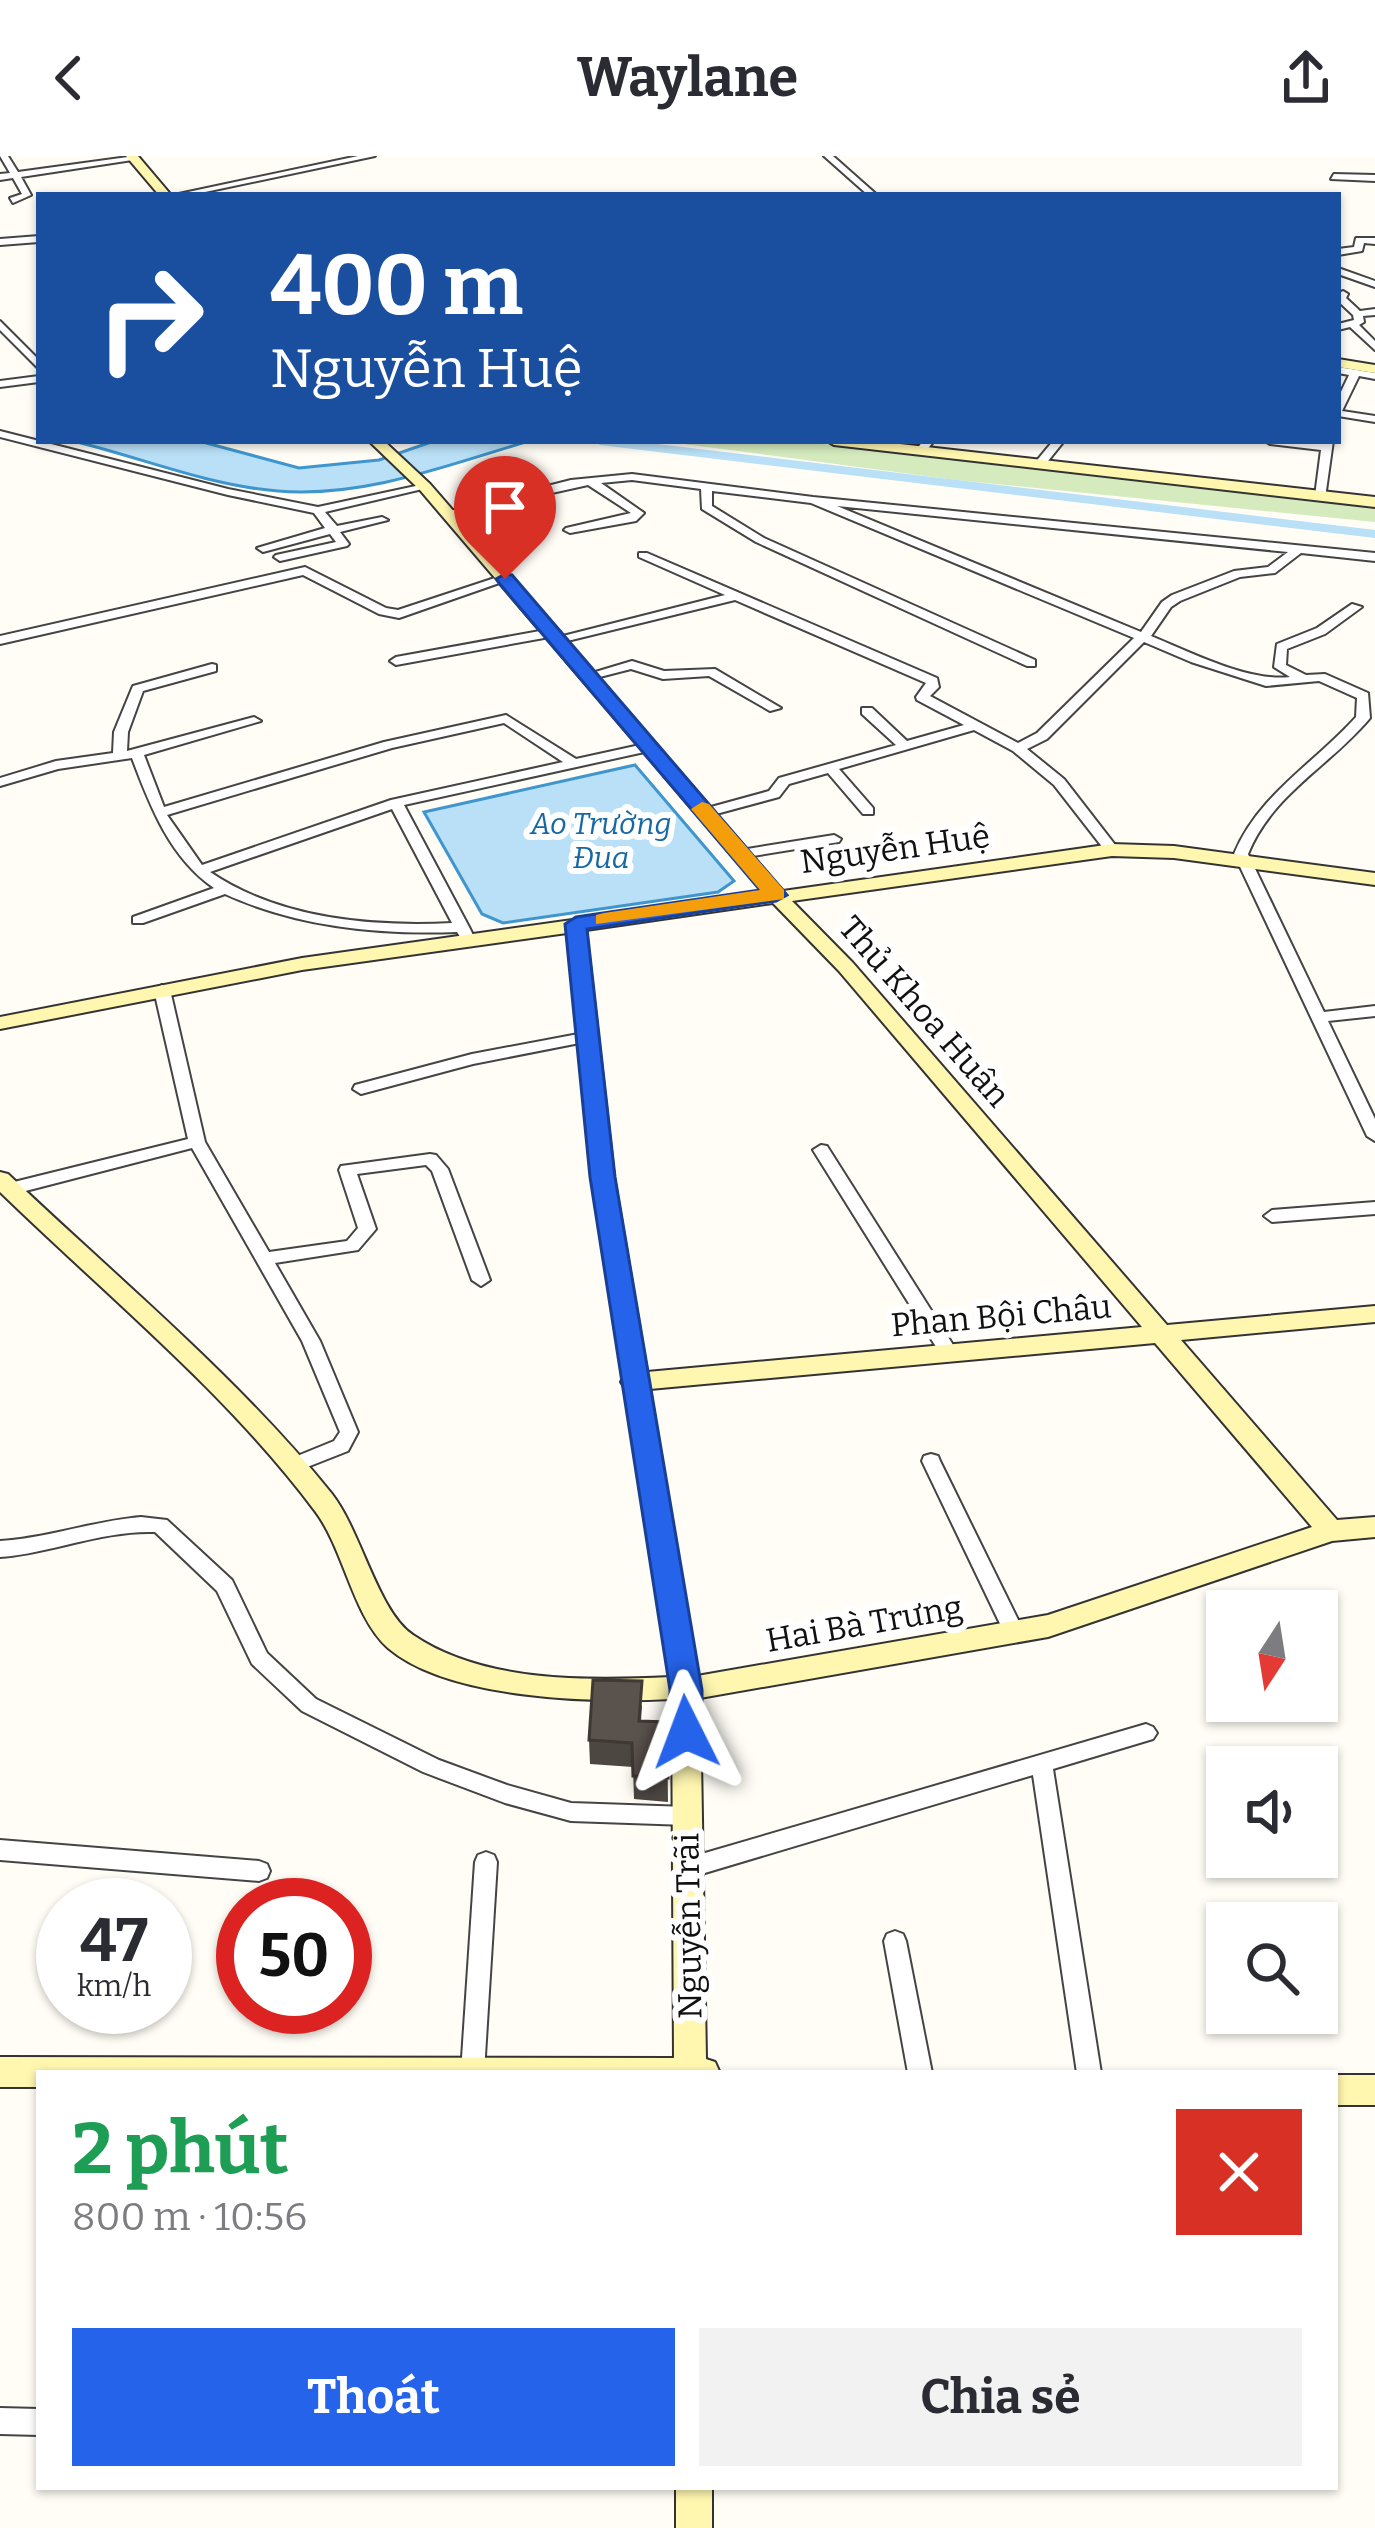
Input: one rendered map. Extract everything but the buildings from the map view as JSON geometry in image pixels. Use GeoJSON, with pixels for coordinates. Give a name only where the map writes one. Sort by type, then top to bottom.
{"type":"FeatureCollection","features":[{"type":"Feature","properties":{"kind":"street"},"geometry":{"type":"LineString","coordinates":[[4,156],[27,195],[13,200]]}},
{"type":"Feature","properties":{"kind":"street"},"geometry":{"type":"LineString","coordinates":[[193,192],[370,156]]}},
{"type":"Feature","properties":{"kind":"street"},"geometry":{"type":"LineString","coordinates":[[828,156],[870,192]]}},
{"type":"Feature","properties":{"kind":"street"},"geometry":{"type":"LineString","coordinates":[[0,177],[133,158],[162,192]]}},
{"type":"Feature","properties":{"kind":"street"},"geometry":{"type":"LineString","coordinates":[[1334,176],[1375,178]]}},
{"type":"Feature","properties":{"kind":"street"},"geometry":{"type":"LineString","coordinates":[[0,242],[36,238]]}},
{"type":"Feature","properties":{"kind":"street"},"geometry":{"type":"LineString","coordinates":[[1341,252],[1359,249],[1359,240],[1375,241]]}},
{"type":"Feature","properties":{"kind":"street"},"geometry":{"type":"LineString","coordinates":[[1341,272],[1375,284]]}},
{"type":"Feature","properties":{"kind":"street"},"geometry":{"type":"LineString","coordinates":[[1343,294],[1341,299],[1375,346]]}},
{"type":"Feature","properties":{"kind":"street"},"geometry":{"type":"LineString","coordinates":[[1341,326],[1375,312]]}},
{"type":"Feature","properties":{"kind":"street"},"geometry":{"type":"LineString","coordinates":[[0,324],[36,363]]}},
{"type":"Feature","properties":{"kind":"street"},"geometry":{"type":"LineString","coordinates":[[1341,367],[1375,373]]}},
{"type":"Feature","properties":{"kind":"street"},"geometry":{"type":"LineString","coordinates":[[1341,368],[1375,373]]}},
{"type":"Feature","properties":{"kind":"street"},"geometry":{"type":"LineString","coordinates":[[1341,404],[1355,373]]}},
{"type":"Feature","properties":{"kind":"street"},"geometry":{"type":"LineString","coordinates":[[0,384],[36,379]]}},
{"type":"Feature","properties":{"kind":"street"},"geometry":{"type":"LineString","coordinates":[[1341,412],[1375,419]]}},
{"type":"Feature","properties":{"kind":"street"},"geometry":{"type":"LineString","coordinates":[[0,434],[36,443]]}},
{"type":"Feature","properties":{"kind":"street"},"geometry":{"type":"LineString","coordinates":[[39,444],[228,492],[318,509],[422,485]]}},
{"type":"Feature","properties":{"kind":"street","name":"Thủ Khoa Huân"},"geometry":{"type":"LineString","coordinates":[[380,444],[448,513],[776,895],[846,967],[1331,1532]]}},
{"type":"Feature","properties":{"kind":"street"},"geometry":{"type":"LineString","coordinates":[[884,444],[1375,502]]}},
{"type":"Feature","properties":{"kind":"street"},"geometry":{"type":"LineString","coordinates":[[1040,464],[1057,444]]}},
{"type":"Feature","properties":{"kind":"street"},"geometry":{"type":"LineString","coordinates":[[1321,496],[1328,444]]}},
{"type":"Feature","properties":{"kind":"street"},"geometry":{"type":"LineString","coordinates":[[448,513],[589,480],[632,477],[1375,557]]}},
{"type":"Feature","properties":{"kind":"street"},"geometry":{"type":"LineString","coordinates":[[570,530],[632,519],[638,513],[589,480]]}},
{"type":"Feature","properties":{"kind":"street"},"geometry":{"type":"LineString","coordinates":[[707,487],[706,507],[760,540],[1031,663]]}},
{"type":"Feature","properties":{"kind":"street"},"geometry":{"type":"LineString","coordinates":[[813,500],[1256,680],[1321,677],[1358,691],[1366,704],[1363,718],[1255,824],[1243,846],[1245,862],[1317,1017],[1366,1101],[1375,1136]]}},
{"type":"Feature","properties":{"kind":"street"},"geometry":{"type":"LineString","coordinates":[[280,557],[343,544],[318,509]]}},
{"type":"Feature","properties":{"kind":"street"},"geometry":{"type":"LineString","coordinates":[[263,548],[382,520]]}},
{"type":"Feature","properties":{"kind":"street"},"geometry":{"type":"LineString","coordinates":[[1018,748],[1042,736],[1176,598],[1238,574],[1271,571],[1298,550]]}},
{"type":"Feature","properties":{"kind":"street"},"geometry":{"type":"LineString","coordinates":[[644,555],[932,681],[933,687],[922,697],[1018,748],[1059,782],[1112,850]]}},
{"type":"Feature","properties":{"kind":"street"},"geometry":{"type":"LineString","coordinates":[[0,640],[298,572],[312,572],[383,611],[399,614],[505,579]]}},
{"type":"Feature","properties":{"kind":"street"},"geometry":{"type":"LineString","coordinates":[[396,661],[555,637],[739,595]]}},
{"type":"Feature","properties":{"kind":"street"},"geometry":{"type":"LineString","coordinates":[[1302,678],[1280,667],[1281,647],[1334,623],[1356,607]]}},
{"type":"Feature","properties":{"kind":"street"},"geometry":{"type":"LineString","coordinates":[[588,676],[632,664],[663,675],[711,672],[775,708]]}},
{"type":"Feature","properties":{"kind":"street"},"geometry":{"type":"LineString","coordinates":[[120,756],[121,732],[138,689],[212,668]]}},
{"type":"Feature","properties":{"kind":"street"},"geometry":{"type":"LineString","coordinates":[[867,711],[906,747]]}},
{"type":"Feature","properties":{"kind":"street"},"geometry":{"type":"LineString","coordinates":[[159,813],[389,745],[506,719],[575,764]]}},
{"type":"Feature","properties":{"kind":"street"},"geometry":{"type":"LineString","coordinates":[[0,782],[56,765],[137,753],[254,722]]}},
{"type":"Feature","properties":{"kind":"street"},"geometry":{"type":"LineString","coordinates":[[705,813],[769,796],[784,781],[971,727]]}},
{"type":"Feature","properties":{"kind":"street"},"geometry":{"type":"LineString","coordinates":[[200,871],[396,803],[649,747]]}},
{"type":"Feature","properties":{"kind":"street"},"geometry":{"type":"LineString","coordinates":[[137,753],[159,813],[200,871],[224,889],[272,906],[373,926],[465,934]]}},
{"type":"Feature","properties":{"kind":"street"},"geometry":{"type":"LineString","coordinates":[[832,769],[868,812]]}},
{"type":"Feature","properties":{"kind":"street"},"geometry":{"type":"LineString","coordinates":[[396,803],[465,934]]}},
{"type":"Feature","properties":{"kind":"street"},"geometry":{"type":"LineString","coordinates":[[741,854],[834,839]]}},
{"type":"Feature","properties":{"kind":"street","name":"Nguyễn Huệ"},"geometry":{"type":"LineString","coordinates":[[0,1023],[465,934],[576,924],[1112,850],[1375,880]]}},
{"type":"Feature","properties":{"kind":"street"},"geometry":{"type":"LineString","coordinates":[[138,920],[224,889]]}},
{"type":"Feature","properties":{"kind":"street","name":"Nguyễn Trãi"},"geometry":{"type":"LineString","coordinates":[[576,924],[603,1177],[686,1690],[690,2070]]}},
{"type":"Feature","properties":{"kind":"street"},"geometry":{"type":"LineString","coordinates":[[163,990],[197,1142],[311,1341],[349,1432],[341,1446],[292,1466]]}},
{"type":"Feature","properties":{"kind":"street"},"geometry":{"type":"LineString","coordinates":[[1317,1017],[1375,1011]]}},
{"type":"Feature","properties":{"kind":"street"},"geometry":{"type":"LineString","coordinates":[[362,1089],[472,1059],[589,1037]]}},
{"type":"Feature","properties":{"kind":"street"},"geometry":{"type":"LineString","coordinates":[[5,1184],[197,1142]]}},
{"type":"Feature","properties":{"kind":"street"},"geometry":{"type":"LineString","coordinates":[[821,1150],[949,1354]]}},
{"type":"Feature","properties":{"kind":"street"},"geometry":{"type":"LineString","coordinates":[[266,1258],[352,1246],[367,1229],[347,1170],[430,1159],[440,1169],[481,1280]]}},
{"type":"Feature","properties":{"kind":"street","name":"Hai Bà Trưng"},"geometry":{"type":"LineString","coordinates":[[5,1184],[233,1400],[292,1466],[328,1508],[396,1638],[464,1670],[562,1687],[686,1690],[1066,1620],[1331,1532],[1375,1527]]}},
{"type":"Feature","properties":{"kind":"street"},"geometry":{"type":"LineString","coordinates":[[1272,1216],[1375,1208]]}},
{"type":"Feature","properties":{"kind":"street","name":"Phan Bội Châu"},"geometry":{"type":"LineString","coordinates":[[633,1382],[1375,1314]]}},
{"type":"Feature","properties":{"kind":"street"},"geometry":{"type":"LineString","coordinates":[[932,1461],[1014,1632]]}},
{"type":"Feature","properties":{"kind":"street"},"geometry":{"type":"LineString","coordinates":[[0,1549],[54,1545],[115,1526],[160,1525],[225,1586],[259,1658],[309,1705],[431,1766],[505,1794],[571,1811],[687,1816]]}},
{"type":"Feature","properties":{"kind":"street"},"geometry":{"type":"LineString","coordinates":[[688,1868],[1146,1733]]}},
{"type":"Feature","properties":{"kind":"street"},"geometry":{"type":"LineString","coordinates":[[1042,1764],[1089,2070]]}},
{"type":"Feature","properties":{"kind":"street"},"geometry":{"type":"LineString","coordinates":[[0,1850],[259,1871]]}},
{"type":"Feature","properties":{"kind":"street"},"geometry":{"type":"LineString","coordinates":[[472,2070],[486,1862]]}},
{"type":"Feature","properties":{"kind":"street"},"geometry":{"type":"LineString","coordinates":[[895,1941],[919,2070]]}},
{"type":"Feature","properties":{"kind":"street"},"geometry":{"type":"LineString","coordinates":[[0,2072],[36,2072]]}},
{"type":"Feature","properties":{"kind":"street"},"geometry":{"type":"LineString","coordinates":[[1338,2090],[1375,2090]]}},
{"type":"Feature","properties":{"kind":"street"},"geometry":{"type":"LineString","coordinates":[[0,2421],[36,2422]]}},
{"type":"Feature","properties":{"kind":"street"},"geometry":{"type":"LineString","coordinates":[[694,2490],[694,2528]]}},
{"type":"Feature","properties":{"kind":"green space"},"geometry":{"type":"Polygon","coordinates":[[[684,444],[822,444],[1375,506],[1375,522],[956,480],[684,444]]]}},
{"type":"Feature","properties":{"kind":"water"},"geometry":{"type":"Polygon","coordinates":[[[84,444],[210,444],[299,468],[379,460],[425,444],[519,444],[405,478],[342,490],[252,488],[84,444]]]}},
{"type":"Feature","properties":{"kind":"water","name":"Ao Trường Đua"},"geometry":{"type":"Polygon","coordinates":[[[635,765],[734,881],[718,892],[503,923],[482,914],[424,812],[635,765]]]}},
{"type":"Feature","properties":{"kind":"waterway"},"geometry":{"type":"LineString","coordinates":[[625,444],[1375,534]]}},
{"type":"Feature","properties":{"kind":"slow traffic"},"geometry":{"type":"LineString","coordinates":[[604,920],[776,895],[702,809]]}},
{"type":"Feature","properties":{"kind":"route"},"geometry":{"type":"LineString","coordinates":[[505,579],[776,895],[576,924],[603,1177],[686,1690],[686,1732]]}}]}
